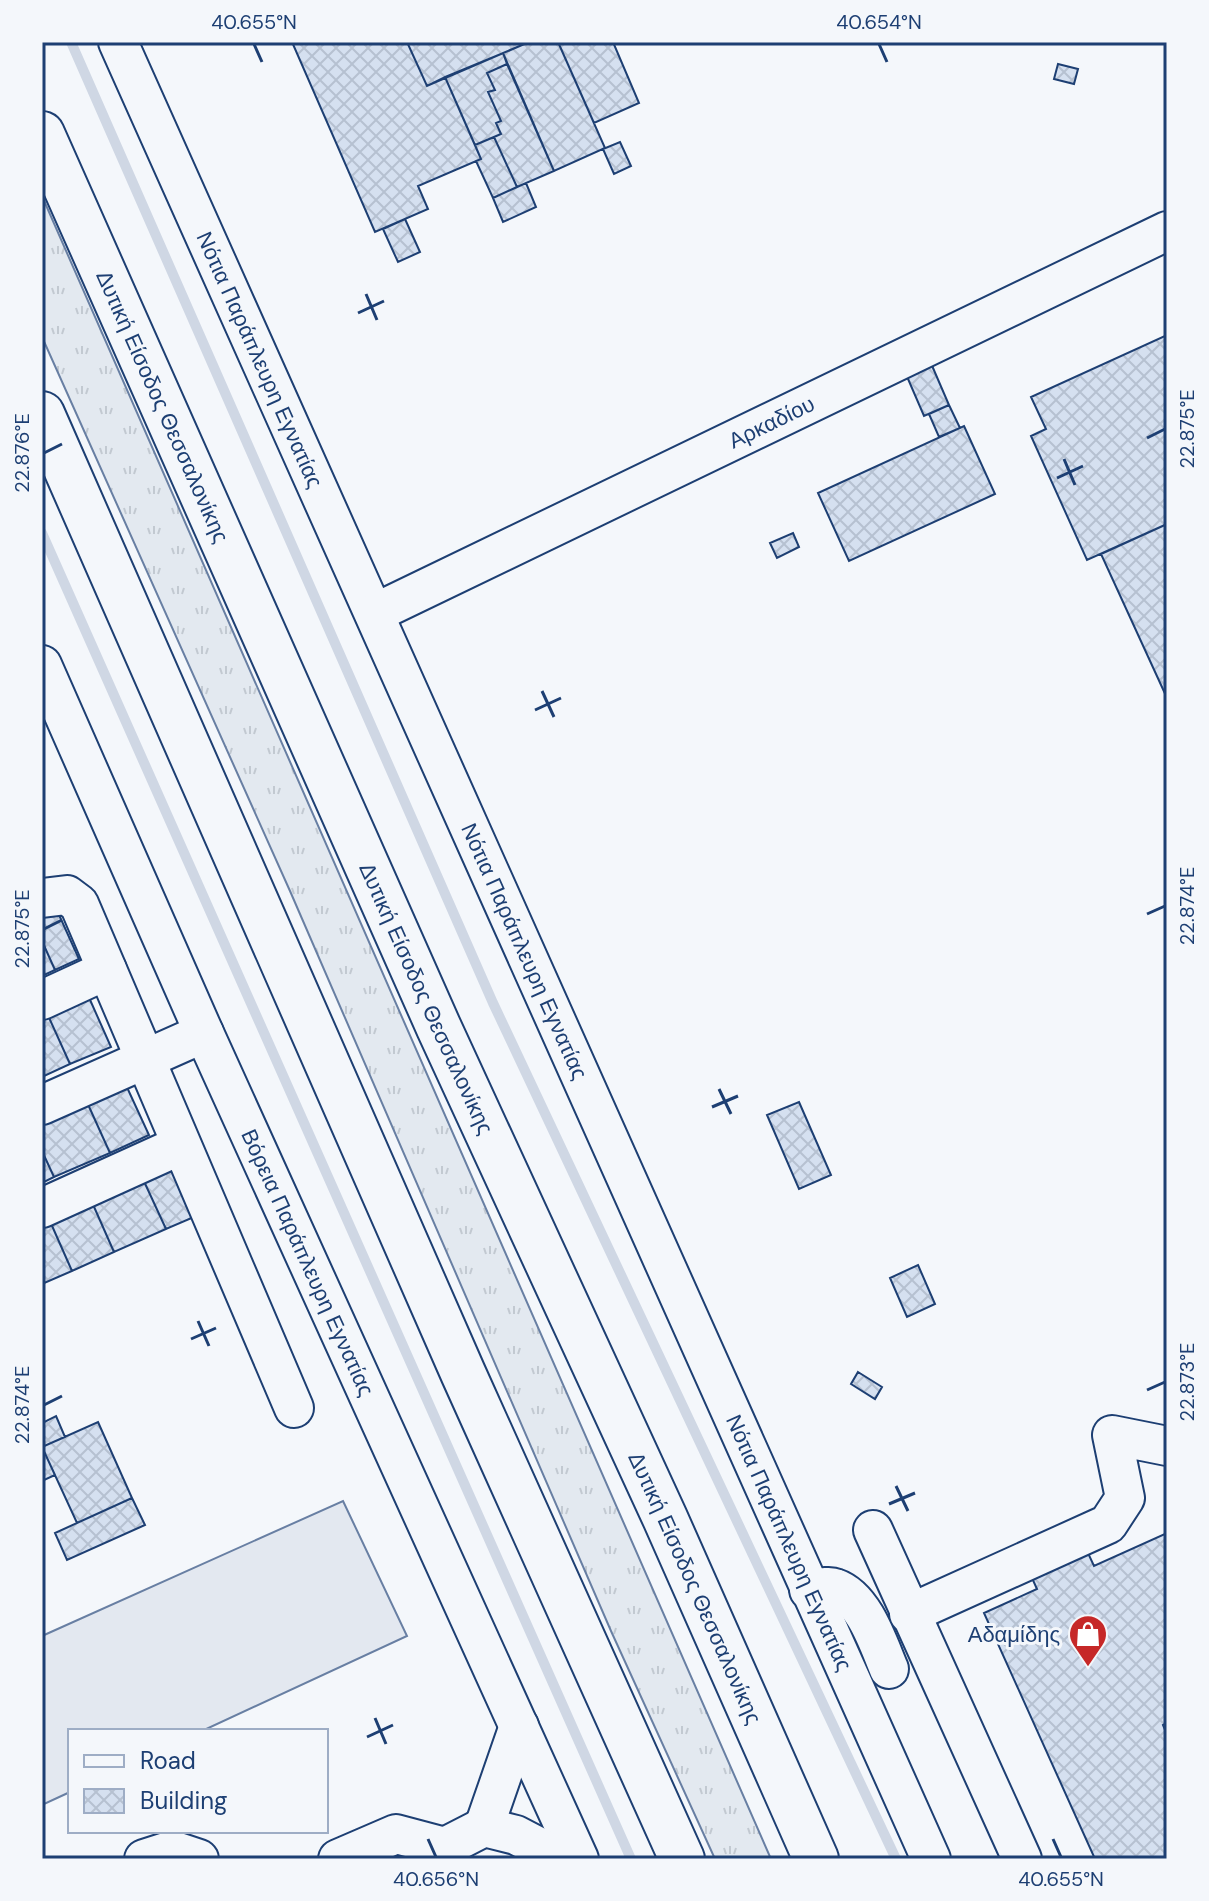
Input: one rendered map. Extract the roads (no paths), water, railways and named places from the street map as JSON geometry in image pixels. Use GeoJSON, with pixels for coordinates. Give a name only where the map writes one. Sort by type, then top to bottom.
{"type":"FeatureCollection","features":[{"type":"Feature","properties":{"kind":"highway","name":"Δυτική Είσοδος Θεσσαλονίκης"},"geometry":{"type":"LineString","coordinates":[[42,134],[439,1028],[665,1518],[816,1859]]}},
{"type":"Feature","properties":{"kind":"highway"},"geometry":{"type":"LineString","coordinates":[[42,414],[463,1373],[682,1859]]}},
{"type":"Feature","properties":{"kind":"street","name":"Νότια Παράπλευρη Εγνατίας"},"geometry":{"type":"LineString","coordinates":[[118,42],[931,1859]]}},
{"type":"Feature","properties":{"kind":"street","name":"Αρκαδίου"},"geometry":{"type":"LineString","coordinates":[[375,613],[1167,231]]}},
{"type":"Feature","properties":{"kind":"street","name":"Βόρεια Παράπλευρη Εγνατίας"},"geometry":{"type":"LineString","coordinates":[[42,665],[204,1033],[579,1859]]}},
{"type":"Feature","properties":{"kind":"street"},"geometry":{"type":"LineString","coordinates":[[42,898],[67,895],[79,904],[294,1408]]}},
{"type":"Feature","properties":{"kind":"street"},"geometry":{"type":"LineString","coordinates":[[42,1000],[107,970]]}},
{"type":"Feature","properties":{"kind":"street"},"geometry":{"type":"LineString","coordinates":[[42,1105],[204,1033]]}},
{"type":"Feature","properties":{"kind":"street"},"geometry":{"type":"LineString","coordinates":[[42,1208],[181,1145]]}},
{"type":"Feature","properties":{"kind":"street"},"geometry":{"type":"LineString","coordinates":[[909,1614],[1108,1524],[1125,1498],[1112,1435],[1167,1446]]}},
{"type":"Feature","properties":{"kind":"street"},"geometry":{"type":"LineString","coordinates":[[873,1530],[1022,1859]]}},
{"type":"Feature","properties":{"kind":"street"},"geometry":{"type":"LineString","coordinates":[[809,1590],[833,1587],[851,1597],[870,1627],[889,1669],[887,1690],[869,1724]]}},
{"type":"Feature","properties":{"kind":"street"},"geometry":{"type":"LineString","coordinates":[[889,1669],[930,1652]]}},
{"type":"Feature","properties":{"kind":"street"},"geometry":{"type":"LineString","coordinates":[[338,1859],[396,1834],[442,1853],[484,1827],[519,1726]]}},
{"type":"Feature","properties":{"kind":"street"},"geometry":{"type":"LineString","coordinates":[[484,1827],[516,1835],[562,1859]]}},
{"type":"Feature","properties":{"kind":"street"},"geometry":{"type":"LineString","coordinates":[[144,1859],[172,1850],[199,1859]]}},
{"type":"Feature","properties":{"kind":"waterway"},"geometry":{"type":"LineString","coordinates":[[71,42],[493,1003],[896,1859]]}},
{"type":"Feature","properties":{"kind":"waterway"},"geometry":{"type":"LineString","coordinates":[[42,533],[631,1859]]}},
{"type":"Feature","properties":{"kind":"place","name":"Αδαμίδης"},"geometry":{"type":"Point","coordinates":[1088,1668]}}]}
